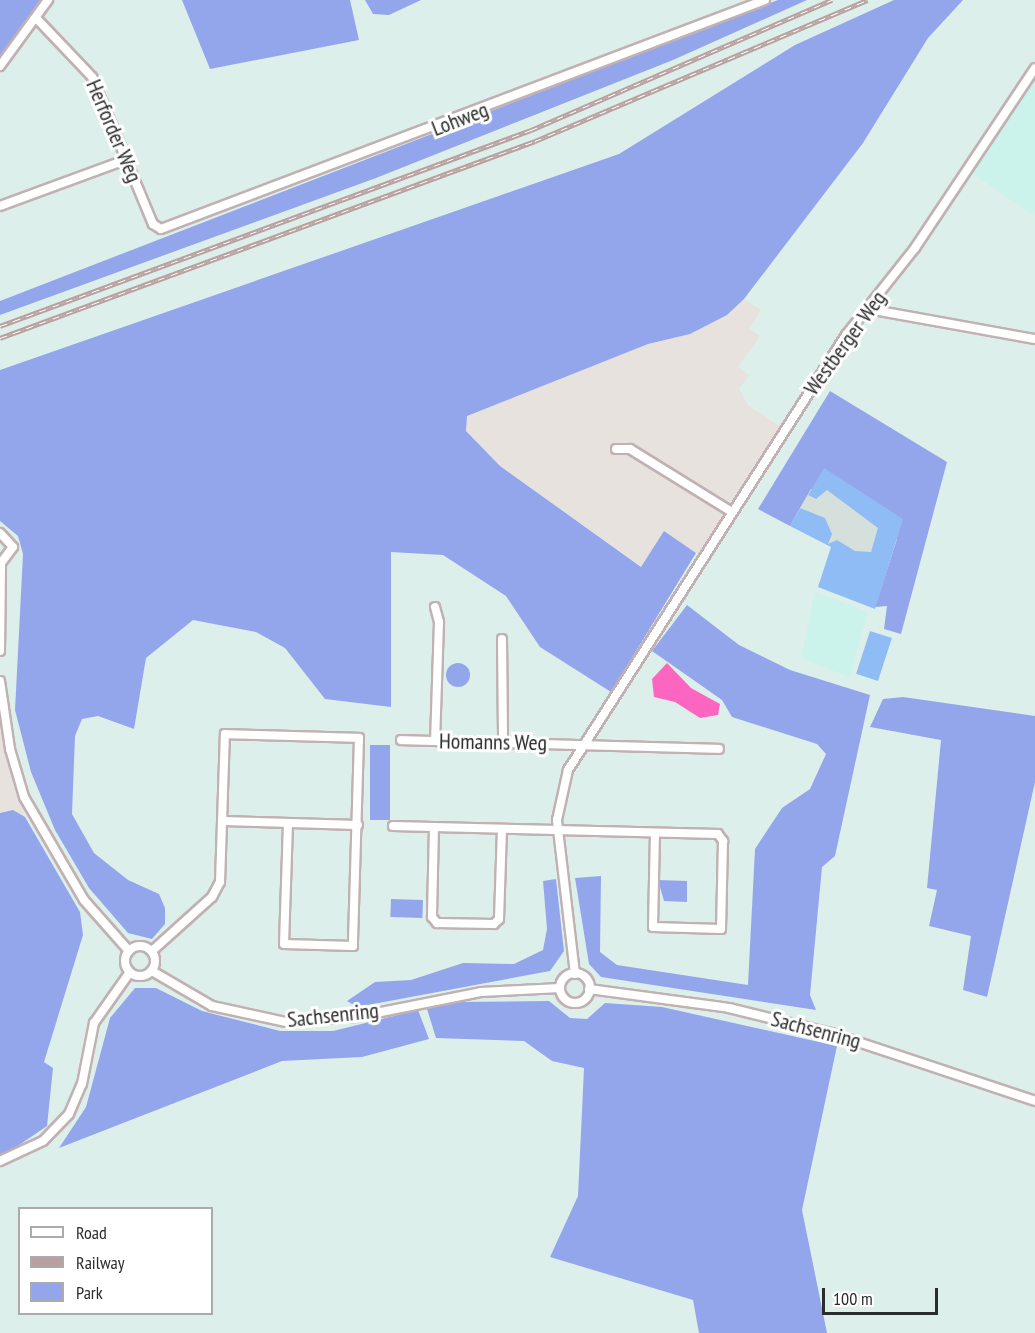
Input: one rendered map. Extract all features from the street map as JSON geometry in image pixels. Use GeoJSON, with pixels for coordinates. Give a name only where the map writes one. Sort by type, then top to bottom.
{"type":"FeatureCollection","features":[{"type":"Feature","properties":{"kind":"street"},"geometry":{"type":"LineString","coordinates":[[0,66],[38,20],[48,0]]}},
{"type":"Feature","properties":{"kind":"street","name":"Lohweg"},"geometry":{"type":"LineString","coordinates":[[153,224],[167,227],[242,201],[745,4],[765,0]]}},
{"type":"Feature","properties":{"kind":"street","name":"Herforder Weg"},"geometry":{"type":"LineString","coordinates":[[38,20],[92,77],[128,159],[153,224]]}},
{"type":"Feature","properties":{"kind":"street","name":"Westberger Weg"},"geometry":{"type":"LineString","coordinates":[[575,974],[559,831],[560,793],[585,745],[732,512],[868,309],[915,248],[1035,68]]}},
{"type":"Feature","properties":{"kind":"street"},"geometry":{"type":"LineString","coordinates":[[0,206],[128,159]]}},
{"type":"Feature","properties":{"kind":"street"},"geometry":{"type":"LineString","coordinates":[[868,309],[1035,339]]}},
{"type":"Feature","properties":{"kind":"street"},"geometry":{"type":"LineString","coordinates":[[616,448],[630,449],[732,512]]}},
{"type":"Feature","properties":{"kind":"street"},"geometry":{"type":"LineString","coordinates":[[0,533],[13,547],[1,564],[0,651]]}},
{"type":"Feature","properties":{"kind":"street"},"geometry":{"type":"LineString","coordinates":[[435,607],[435,741]]}},
{"type":"Feature","properties":{"kind":"street"},"geometry":{"type":"LineString","coordinates":[[502,639],[503,743]]}},
{"type":"Feature","properties":{"kind":"street"},"geometry":{"type":"LineString","coordinates":[[0,681],[10,749],[24,796],[84,900],[129,951]]}},
{"type":"Feature","properties":{"kind":"street"},"geometry":{"type":"LineString","coordinates":[[152,951],[142,946],[129,951],[125,962],[130,972],[141,976],[152,971],[152,951],[217,890],[223,821],[225,734],[359,738],[354,946],[284,944],[288,823]]}},
{"type":"Feature","properties":{"kind":"street","name":"Homanns Weg"},"geometry":{"type":"LineString","coordinates":[[401,740],[719,749]]}},
{"type":"Feature","properties":{"kind":"street"},"geometry":{"type":"LineString","coordinates":[[223,821],[358,825]]}},
{"type":"Feature","properties":{"kind":"street"},"geometry":{"type":"LineString","coordinates":[[393,826],[655,834],[722,837],[721,929],[653,927],[655,834]]}},
{"type":"Feature","properties":{"kind":"street"},"geometry":{"type":"LineString","coordinates":[[434,827],[432,917],[437,923],[494,924],[499,919],[502,829]]}},
{"type":"Feature","properties":{"kind":"street","name":"Sachsenring"},"geometry":{"type":"LineString","coordinates":[[152,971],[212,1006],[286,1022],[356,1017],[481,992],[560,988],[574,1003],[589,989],[729,1008],[824,1031],[1035,1101]]}},
{"type":"Feature","properties":{"kind":"street"},"geometry":{"type":"LineString","coordinates":[[0,1161],[43,1142],[69,1114],[82,1084],[94,1023],[130,972]]}},
{"type":"Feature","properties":{"kind":"street"},"geometry":{"type":"LineString","coordinates":[[560,988],[565,978],[575,974],[585,978],[589,989]]}},
{"type":"Feature","properties":{"kind":"shaded area"},"geometry":{"type":"Polygon","coordinates":[[[1035,76],[1035,216],[973,174],[1035,76]]]}},
{"type":"Feature","properties":{"kind":"shaded area"},"geometry":{"type":"Polygon","coordinates":[[[744,299],[761,310],[749,328],[760,336],[738,367],[749,375],[739,389],[748,405],[790,433],[708,561],[664,531],[642,567],[500,466],[466,431],[467,416],[648,344],[690,334],[727,315],[744,299]]]}},
{"type":"Feature","properties":{"kind":"shaded area"},"geometry":{"type":"Polygon","coordinates":[[[824,468],[903,519],[875,609],[818,587],[831,547],[790,526],[824,468]]]}},
{"type":"Feature","properties":{"kind":"shaded area"},"geometry":{"type":"Polygon","coordinates":[[[827,490],[878,528],[871,552],[855,551],[837,540],[828,544],[832,534],[825,518],[800,508],[808,495],[816,499],[827,490]]]}},
{"type":"Feature","properties":{"kind":"shaded area"},"geometry":{"type":"Polygon","coordinates":[[[815,592],[868,612],[849,677],[801,658],[815,592]]]}},
{"type":"Feature","properties":{"kind":"shaded area"},"geometry":{"type":"Polygon","coordinates":[[[870,631],[892,638],[878,681],[856,674],[870,631]]]}},
{"type":"Feature","properties":{"kind":"shaded area"},"geometry":{"type":"Polygon","coordinates":[[[667,663],[691,688],[720,704],[718,715],[700,718],[675,702],[654,697],[652,679],[667,663]]]}},
{"type":"Feature","properties":{"kind":"shaded area"},"geometry":{"type":"Polygon","coordinates":[[[0,710],[13,784],[25,817],[13,810],[0,813],[0,710]]]}},
{"type":"Feature","properties":{"kind":"green space"},"geometry":{"type":"Polygon","coordinates":[[[0,0],[41,0],[0,58],[0,0]]]}},
{"type":"Feature","properties":{"kind":"green space"},"geometry":{"type":"Polygon","coordinates":[[[182,0],[350,0],[359,40],[210,69],[182,0]]]}},
{"type":"Feature","properties":{"kind":"green space"},"geometry":{"type":"Polygon","coordinates":[[[365,0],[421,0],[389,15],[373,14],[365,0]]]}},
{"type":"Feature","properties":{"kind":"green space"},"geometry":{"type":"Polygon","coordinates":[[[778,0],[807,0],[673,60],[376,178],[0,315],[0,301],[778,0]]]}},
{"type":"Feature","properties":{"kind":"green space"},"geometry":{"type":"Polygon","coordinates":[[[894,0],[963,0],[928,38],[863,143],[744,299],[727,315],[690,334],[648,344],[467,416],[466,431],[500,466],[641,567],[664,531],[696,553],[611,692],[540,647],[506,596],[443,555],[391,552],[391,707],[325,699],[285,648],[256,632],[193,620],[146,658],[134,729],[98,716],[82,719],[75,736],[72,814],[94,853],[128,880],[159,894],[165,908],[165,924],[152,939],[128,933],[89,888],[55,830],[31,772],[15,710],[23,554],[18,536],[0,521],[0,370],[619,154],[795,45],[894,0]]]}},
{"type":"Feature","properties":{"kind":"green space"},"geometry":{"type":"Polygon","coordinates":[[[830,391],[947,462],[901,634],[884,629],[887,606],[875,607],[897,539],[811,489],[790,526],[758,509],[830,391]]]}},
{"type":"Feature","properties":{"kind":"green space"},"geometry":{"type":"Polygon","coordinates":[[[687,605],[739,645],[790,670],[870,695],[835,856],[822,867],[810,995],[816,1010],[601,977],[589,964],[575,878],[601,876],[600,952],[617,965],[748,985],[755,849],[782,808],[810,789],[826,754],[817,744],[732,717],[722,700],[652,651],[687,605]]]}},
{"type":"Feature","properties":{"kind":"green space"},"geometry":{"type":"Polygon","coordinates":[[[458,663],[466,667],[470,675],[466,683],[458,687],[450,683],[446,675],[450,667],[458,663]]]}},
{"type":"Feature","properties":{"kind":"green space"},"geometry":{"type":"Polygon","coordinates":[[[903,697],[1035,716],[1035,782],[987,997],[963,990],[971,936],[929,926],[937,890],[927,888],[941,740],[870,727],[883,699],[903,697]]]}},
{"type":"Feature","properties":{"kind":"green space"},"geometry":{"type":"Polygon","coordinates":[[[370,745],[390,745],[390,820],[370,820],[370,745]]]}},
{"type":"Feature","properties":{"kind":"green space"},"geometry":{"type":"Polygon","coordinates":[[[13,810],[25,817],[80,912],[83,935],[44,1062],[53,1068],[47,1126],[0,1158],[0,813],[13,810]]]}},
{"type":"Feature","properties":{"kind":"green space"},"geometry":{"type":"Polygon","coordinates":[[[556,879],[564,951],[550,971],[357,1007],[347,1001],[375,982],[411,980],[463,963],[514,964],[543,950],[547,929],[543,881],[556,879]]]}},
{"type":"Feature","properties":{"kind":"green space"},"geometry":{"type":"Polygon","coordinates":[[[658,880],[687,881],[687,902],[664,901],[658,880]]]}},
{"type":"Feature","properties":{"kind":"green space"},"geometry":{"type":"Polygon","coordinates":[[[391,899],[423,900],[422,918],[390,917],[391,899]]]}},
{"type":"Feature","properties":{"kind":"green space"},"geometry":{"type":"Polygon","coordinates":[[[135,988],[156,988],[202,1011],[280,1031],[333,1031],[418,1010],[429,1039],[362,1057],[282,1061],[59,1148],[86,1107],[110,1018],[135,988]]]}},
{"type":"Feature","properties":{"kind":"green space"},"geometry":{"type":"Polygon","coordinates":[[[549,1001],[570,1018],[587,1019],[605,1003],[662,1007],[837,1046],[802,1210],[827,1333],[699,1333],[693,1300],[550,1257],[578,1196],[584,1068],[552,1061],[524,1041],[436,1038],[427,1009],[455,1002],[549,1001]]]}},
{"type":"Feature","properties":{"kind":"railway"},"geometry":{"type":"LineString","coordinates":[[0,326],[531,130],[832,0]]}},
{"type":"Feature","properties":{"kind":"railway"},"geometry":{"type":"LineString","coordinates":[[0,338],[535,141],[867,0]]}}]}
